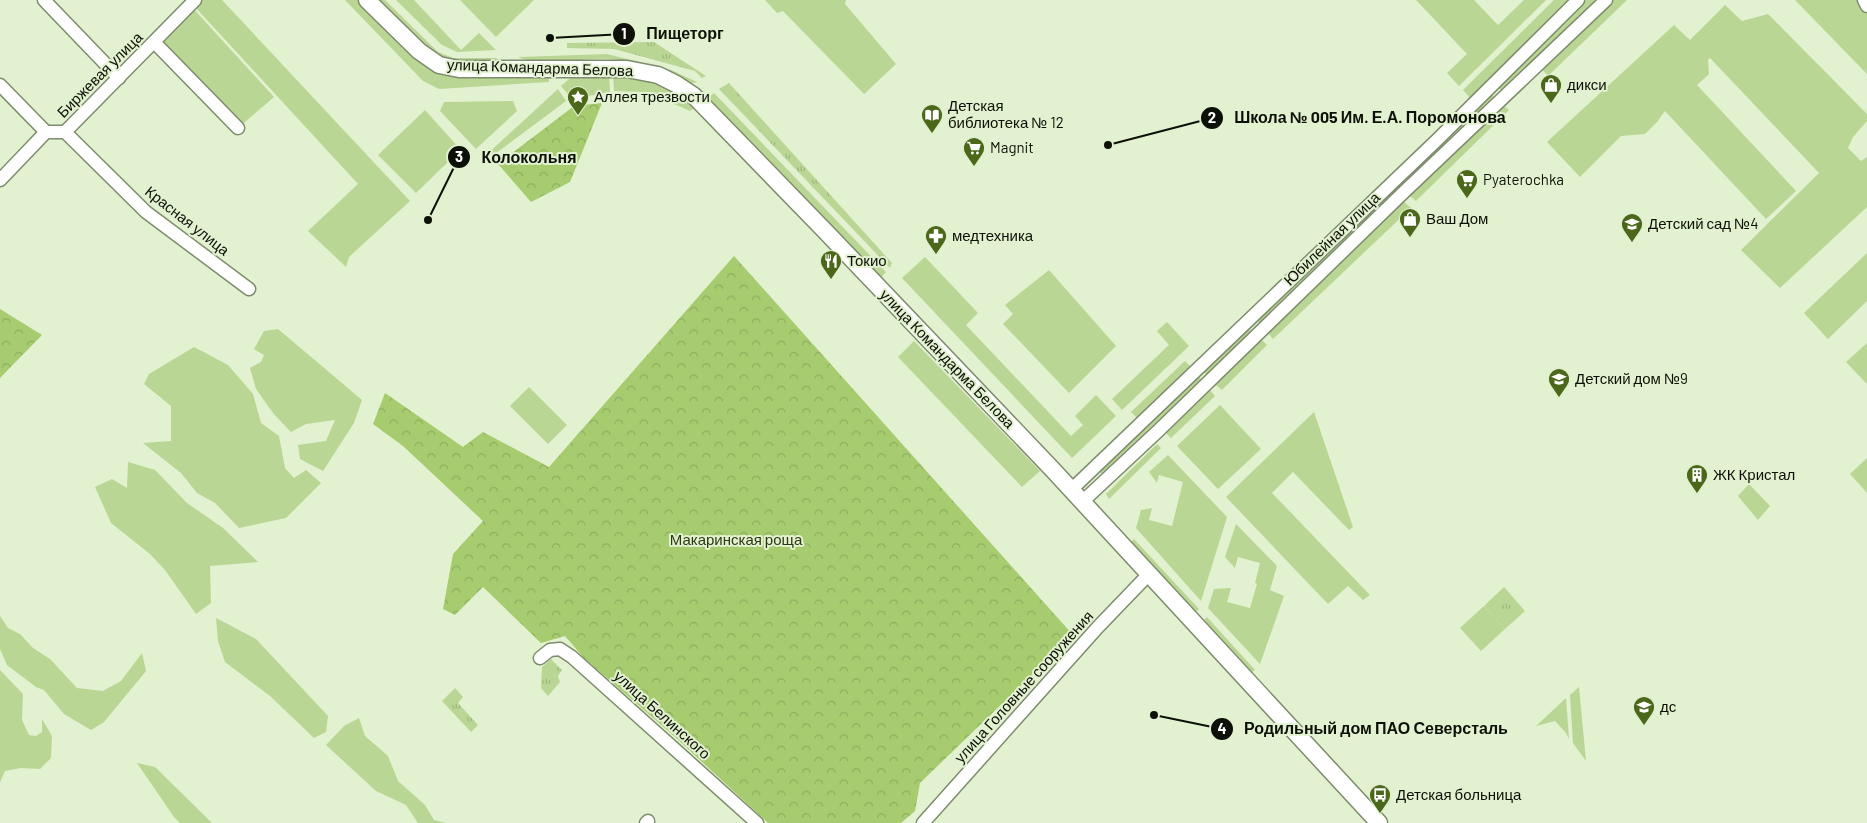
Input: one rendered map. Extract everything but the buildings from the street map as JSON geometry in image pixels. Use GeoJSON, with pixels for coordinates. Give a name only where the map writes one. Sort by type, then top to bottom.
{"type":"FeatureCollection","features":[{"type":"Feature","properties":{"kind":"main road","name":"улица Командарма Белова"},"geometry":{"type":"LineString","coordinates":[[367,0],[419,51],[439,65],[459,69],[626,68],[658,75],[688,92],[828,233],[1077,496],[1379,823]]}},
{"type":"Feature","properties":{"kind":"street"},"geometry":{"type":"LineString","coordinates":[[44,0],[119,78]]}},
{"type":"Feature","properties":{"kind":"street","name":"Юбилейная улица"},"geometry":{"type":"LineString","coordinates":[[1077,496],[1248,320],[1491,87],[1578,0]]}},
{"type":"Feature","properties":{"kind":"street","name":"Юбилейная улица"},"geometry":{"type":"LineString","coordinates":[[1077,496],[1158,431],[1606,0]]}},
{"type":"Feature","properties":{"kind":"street"},"geometry":{"type":"LineString","coordinates":[[1864,0],[1867,6]]}},
{"type":"Feature","properties":{"kind":"street","name":"Биржевая улица"},"geometry":{"type":"LineString","coordinates":[[0,180],[46,132],[65,132],[155,42],[190,2]]}},
{"type":"Feature","properties":{"kind":"street"},"geometry":{"type":"LineString","coordinates":[[155,42],[238,128]]}},
{"type":"Feature","properties":{"kind":"street"},"geometry":{"type":"LineString","coordinates":[[0,85],[46,132]]}},
{"type":"Feature","properties":{"kind":"street"},"geometry":{"type":"LineString","coordinates":[[1491,87],[1502,98]]}},
{"type":"Feature","properties":{"kind":"street","name":"Красная улица"},"geometry":{"type":"LineString","coordinates":[[65,132],[146,212],[249,289]]}},
{"type":"Feature","properties":{"kind":"street"},"geometry":{"type":"LineString","coordinates":[[1248,320],[1259,332]]}},
{"type":"Feature","properties":{"kind":"street","name":"улица Головные сооружения"},"geometry":{"type":"LineString","coordinates":[[923,823],[1098,627],[1149,574]]}},
{"type":"Feature","properties":{"kind":"street","name":"улица Белинского"},"geometry":{"type":"LineString","coordinates":[[540,658],[550,650],[560,649],[572,657],[757,823]]}},
{"type":"Feature","properties":{"kind":"green space"},"geometry":{"type":"Polygon","coordinates":[[[202,0],[222,0],[410,201],[349,257],[346,267],[308,231],[358,184],[195,7],[202,0]]]}},
{"type":"Feature","properties":{"kind":"green space"},"geometry":{"type":"Polygon","coordinates":[[[345,0],[360,0],[423,65],[445,76],[549,74],[549,82],[439,89],[423,81],[345,0]]]}},
{"type":"Feature","properties":{"kind":"green space"},"geometry":{"type":"Polygon","coordinates":[[[377,0],[385,0],[438,52],[453,58],[497,58],[493,62],[455,62],[443,59],[426,49],[377,0]]]}},
{"type":"Feature","properties":{"kind":"green space"},"geometry":{"type":"Polygon","coordinates":[[[396,0],[414,0],[461,50],[479,33],[496,50],[457,52],[442,45],[396,0]]]}},
{"type":"Feature","properties":{"kind":"green space"},"geometry":{"type":"Polygon","coordinates":[[[460,0],[534,0],[496,37],[460,0]]]}},
{"type":"Feature","properties":{"kind":"green space"},"geometry":{"type":"Polygon","coordinates":[[[765,0],[846,0],[845,4],[896,64],[864,94],[783,11],[777,13],[765,0]]]}},
{"type":"Feature","properties":{"kind":"green space"},"geometry":{"type":"Polygon","coordinates":[[[1416,0],[1474,0],[1498,25],[1524,0],[1546,0],[1459,86],[1447,73],[1467,54],[1416,0]]]}},
{"type":"Feature","properties":{"kind":"green space"},"geometry":{"type":"Polygon","coordinates":[[[1554,0],[1573,0],[1472,100],[1463,90],[1554,0]]]}},
{"type":"Feature","properties":{"kind":"green space"},"geometry":{"type":"Polygon","coordinates":[[[1586,0],[1598,0],[1502,91],[1498,87],[1586,0]]]}},
{"type":"Feature","properties":{"kind":"green space"},"geometry":{"type":"Polygon","coordinates":[[[1613,0],[1627,0],[1548,76],[1541,68],[1613,0]]]}},
{"type":"Feature","properties":{"kind":"green space"},"geometry":{"type":"Polygon","coordinates":[[[1795,0],[1867,0],[1867,74],[1795,0]]]}},
{"type":"Feature","properties":{"kind":"green space"},"geometry":{"type":"Polygon","coordinates":[[[190,5],[274,97],[238,128],[155,43],[190,5]]]}},
{"type":"Feature","properties":{"kind":"green space"},"geometry":{"type":"Polygon","coordinates":[[[1725,5],[1742,21],[1768,14],[1867,114],[1867,121],[1853,137],[1848,148],[1861,161],[1867,157],[1867,207],[1780,288],[1741,250],[1819,173],[1710,58],[1708,60],[1709,74],[1697,85],[1796,191],[1766,219],[1665,111],[1645,134],[1621,136],[1580,177],[1547,142],[1674,25],[1690,40],[1725,5]]]}},
{"type":"Feature","properties":{"kind":"green space"},"geometry":{"type":"Polygon","coordinates":[[[654,42],[706,76],[702,78],[695,71],[614,49],[567,48],[567,43],[654,42]]]}},
{"type":"Feature","properties":{"kind":"green space"},"geometry":{"type":"Polygon","coordinates":[[[607,54],[671,70],[697,82],[690,84],[651,68],[620,60],[598,59],[540,62],[518,57],[607,54]]]}},
{"type":"Feature","properties":{"kind":"green space"},"geometry":{"type":"Polygon","coordinates":[[[609,73],[610,92],[572,99],[561,86],[573,76],[609,73]]]}},
{"type":"Feature","properties":{"kind":"green space"},"geometry":{"type":"Polygon","coordinates":[[[613,75],[668,84],[698,105],[690,111],[647,92],[614,91],[613,75]]]}},
{"type":"Feature","properties":{"kind":"green space"},"geometry":{"type":"Polygon","coordinates":[[[729,83],[892,263],[890,268],[719,89],[729,83]]]}},
{"type":"Feature","properties":{"kind":"green space"},"geometry":{"type":"Polygon","coordinates":[[[558,89],[566,101],[488,159],[485,156],[558,89]]]}},
{"type":"Feature","properties":{"kind":"green space"},"geometry":{"type":"Polygon","coordinates":[[[714,93],[886,272],[878,281],[704,102],[714,93]]]}},
{"type":"Feature","properties":{"kind":"green space"},"geometry":{"type":"Polygon","coordinates":[[[1491,94],[1495,98],[1260,324],[1256,319],[1491,94]]]}},
{"type":"Feature","properties":{"kind":"green space"},"geometry":{"type":"Polygon","coordinates":[[[513,101],[517,111],[476,149],[440,111],[444,102],[513,101]]]}},
{"type":"Feature","properties":{"kind":"green space"},"geometry":{"type":"Polygon","coordinates":[[[602,103],[570,182],[531,202],[498,164],[574,106],[602,103]]]}},
{"type":"Feature","properties":{"kind":"green space"},"geometry":{"type":"Polygon","coordinates":[[[1503,105],[1509,110],[1416,201],[1409,195],[1503,105]]]}},
{"type":"Feature","properties":{"kind":"green space"},"geometry":{"type":"Polygon","coordinates":[[[425,110],[460,149],[464,155],[464,161],[459,162],[451,159],[416,193],[378,155],[425,110]]]}},
{"type":"Feature","properties":{"kind":"green space"},"geometry":{"type":"Polygon","coordinates":[[[1403,201],[1411,208],[1273,339],[1267,332],[1403,201]]]}},
{"type":"Feature","properties":{"kind":"green space"},"geometry":{"type":"Polygon","coordinates":[[[1867,253],[1867,301],[1828,339],[1804,313],[1867,253]]]}},
{"type":"Feature","properties":{"kind":"green space","name":"Макаринская роща"},"geometry":{"type":"Polygon","coordinates":[[[734,256],[1073,635],[920,783],[915,811],[901,823],[768,823],[674,736],[584,658],[565,636],[541,643],[483,587],[455,615],[443,609],[453,554],[483,521],[403,446],[373,424],[385,393],[463,447],[483,432],[549,467],[734,256]]]}},
{"type":"Feature","properties":{"kind":"green space"},"geometry":{"type":"Polygon","coordinates":[[[925,257],[978,313],[966,325],[1071,436],[1083,425],[1075,416],[1096,395],[1116,416],[1072,458],[902,278],[925,257]]]}},
{"type":"Feature","properties":{"kind":"green space"},"geometry":{"type":"Polygon","coordinates":[[[1049,270],[1116,346],[1069,393],[1003,324],[1013,314],[1005,305],[1049,270]]]}},
{"type":"Feature","properties":{"kind":"green space"},"geometry":{"type":"Polygon","coordinates":[[[0,309],[42,335],[0,378],[0,309]]]}},
{"type":"Feature","properties":{"kind":"green space"},"geometry":{"type":"Polygon","coordinates":[[[1167,322],[1189,346],[1122,410],[1112,399],[1169,345],[1157,331],[1167,322]]]}},
{"type":"Feature","properties":{"kind":"green space"},"geometry":{"type":"Polygon","coordinates":[[[1248,328],[1251,333],[1207,375],[1203,371],[1248,328]]]}},
{"type":"Feature","properties":{"kind":"green space"},"geometry":{"type":"Polygon","coordinates":[[[278,329],[362,400],[354,423],[323,471],[300,459],[298,445],[326,441],[335,420],[306,424],[291,432],[273,413],[256,389],[250,368],[261,362],[264,355],[254,349],[264,331],[278,329]]]}},
{"type":"Feature","properties":{"kind":"green space"},"geometry":{"type":"Polygon","coordinates":[[[1261,339],[1267,345],[1222,390],[1215,384],[1261,339]]]}},
{"type":"Feature","properties":{"kind":"green space"},"geometry":{"type":"Polygon","coordinates":[[[914,341],[1040,471],[1022,487],[898,357],[914,341]]]}},
{"type":"Feature","properties":{"kind":"green space"},"geometry":{"type":"Polygon","coordinates":[[[1867,343],[1867,384],[1846,362],[1867,343]]]}},
{"type":"Feature","properties":{"kind":"green space"},"geometry":{"type":"Polygon","coordinates":[[[194,347],[228,365],[253,394],[261,423],[279,436],[285,468],[294,478],[306,470],[321,483],[286,518],[239,528],[215,503],[197,493],[181,473],[143,443],[171,441],[171,406],[144,384],[149,374],[194,347]]]}},
{"type":"Feature","properties":{"kind":"green space"},"geometry":{"type":"Polygon","coordinates":[[[1185,361],[1192,368],[1138,419],[1131,412],[1185,361]]]}},
{"type":"Feature","properties":{"kind":"green space"},"geometry":{"type":"Polygon","coordinates":[[[1198,376],[1202,380],[1103,475],[1099,471],[1198,376]]]}},
{"type":"Feature","properties":{"kind":"green space"},"geometry":{"type":"Polygon","coordinates":[[[529,387],[567,425],[548,444],[510,406],[529,387]]]}},
{"type":"Feature","properties":{"kind":"green space"},"geometry":{"type":"Polygon","coordinates":[[[1210,390],[1215,396],[1171,438],[1166,433],[1210,390]]]}},
{"type":"Feature","properties":{"kind":"green space"},"geometry":{"type":"Polygon","coordinates":[[[1220,405],[1261,449],[1218,489],[1177,446],[1220,405]]]}},
{"type":"Feature","properties":{"kind":"green space"},"geometry":{"type":"Polygon","coordinates":[[[1314,412],[1353,527],[1349,530],[1293,472],[1272,493],[1370,595],[1363,600],[1348,586],[1328,604],[1226,497],[1314,412]]]}},
{"type":"Feature","properties":{"kind":"green space"},"geometry":{"type":"Polygon","coordinates":[[[1157,444],[1161,448],[1109,499],[1106,494],[1157,444]]]}},
{"type":"Feature","properties":{"kind":"green space"},"geometry":{"type":"Polygon","coordinates":[[[1168,455],[1227,517],[1201,601],[1136,528],[1141,510],[1152,508],[1149,520],[1172,526],[1183,482],[1159,475],[1157,483],[1149,472],[1168,455]]]}},
{"type":"Feature","properties":{"kind":"green space"},"geometry":{"type":"Polygon","coordinates":[[[1867,458],[1867,493],[1850,474],[1867,458]]]}},
{"type":"Feature","properties":{"kind":"green space"},"geometry":{"type":"Polygon","coordinates":[[[128,462],[155,470],[187,503],[223,528],[258,562],[210,566],[211,603],[196,614],[165,570],[150,554],[111,523],[95,487],[112,479],[127,488],[128,462]]]}},
{"type":"Feature","properties":{"kind":"green space"},"geometry":{"type":"Polygon","coordinates":[[[1749,484],[1770,506],[1758,520],[1738,496],[1749,484]]]}},
{"type":"Feature","properties":{"kind":"green space"},"geometry":{"type":"Polygon","coordinates":[[[1236,524],[1277,566],[1270,590],[1284,596],[1260,664],[1208,608],[1214,589],[1231,588],[1227,602],[1250,608],[1257,584],[1255,583],[1260,563],[1238,557],[1235,568],[1225,557],[1236,524]]]}},
{"type":"Feature","properties":{"kind":"green space"},"geometry":{"type":"Polygon","coordinates":[[[1134,539],[1199,609],[1195,612],[1131,542],[1134,539]]]}},
{"type":"Feature","properties":{"kind":"green space"},"geometry":{"type":"Polygon","coordinates":[[[1504,587],[1525,611],[1505,629],[1484,606],[1504,587]]]}},
{"type":"Feature","properties":{"kind":"green space"},"geometry":{"type":"Polygon","coordinates":[[[1484,606],[1505,629],[1481,651],[1460,628],[1484,606]]]}},
{"type":"Feature","properties":{"kind":"green space"},"geometry":{"type":"Polygon","coordinates":[[[0,616],[8,628],[20,634],[33,648],[50,659],[77,688],[103,691],[121,681],[142,653],[146,671],[104,722],[91,730],[64,714],[44,690],[36,687],[7,665],[0,649],[0,616]]]}},
{"type":"Feature","properties":{"kind":"green space"},"geometry":{"type":"Polygon","coordinates":[[[1207,617],[1255,670],[1251,673],[1203,621],[1207,617]]]}},
{"type":"Feature","properties":{"kind":"green space"},"geometry":{"type":"Polygon","coordinates":[[[216,618],[256,639],[328,716],[326,732],[314,738],[270,696],[225,662],[218,641],[216,618]]]}},
{"type":"Feature","properties":{"kind":"green space"},"geometry":{"type":"Polygon","coordinates":[[[551,659],[562,670],[558,676],[560,682],[548,696],[541,688],[542,667],[551,659]]]}},
{"type":"Feature","properties":{"kind":"green space"},"geometry":{"type":"Polygon","coordinates":[[[0,670],[23,694],[22,720],[29,735],[36,736],[42,732],[42,719],[52,736],[51,758],[40,769],[21,768],[5,771],[0,782],[0,670]]]}},
{"type":"Feature","properties":{"kind":"green space"},"geometry":{"type":"Polygon","coordinates":[[[1579,687],[1586,761],[1573,743],[1570,695],[1579,687]]]}},
{"type":"Feature","properties":{"kind":"green space"},"geometry":{"type":"Polygon","coordinates":[[[455,688],[463,697],[458,703],[478,725],[471,732],[442,701],[455,688]]]}},
{"type":"Feature","properties":{"kind":"green space"},"geometry":{"type":"Polygon","coordinates":[[[1566,698],[1569,739],[1555,721],[1536,726],[1566,698]]]}},
{"type":"Feature","properties":{"kind":"green space"},"geometry":{"type":"Polygon","coordinates":[[[359,718],[365,736],[388,756],[398,781],[425,805],[434,820],[446,823],[418,823],[406,805],[376,791],[326,745],[344,726],[359,718]]]}},
{"type":"Feature","properties":{"kind":"green space"},"geometry":{"type":"Polygon","coordinates":[[[137,763],[155,767],[212,823],[180,823],[137,763]]]}},
{"type":"Feature","properties":{"kind":"place","name":"Пищеторг"},"geometry":{"type":"Point","coordinates":[550,38]}},
{"type":"Feature","properties":{"kind":"place","name":"дикси"},"geometry":{"type":"Point","coordinates":[1551,104]}},
{"type":"Feature","properties":{"kind":"place","name":"Аллея трезвости"},"geometry":{"type":"Point","coordinates":[578,116]}},
{"type":"Feature","properties":{"kind":"place","name":"Детская библиотека № 12"},"geometry":{"type":"Point","coordinates":[932,134]}},
{"type":"Feature","properties":{"kind":"place","name":"Школа № 005 Им. Е.А. Поромонова"},"geometry":{"type":"Point","coordinates":[1108,145]}},
{"type":"Feature","properties":{"kind":"place","name":"Magnit"},"geometry":{"type":"Point","coordinates":[974,167]}},
{"type":"Feature","properties":{"kind":"place","name":"Pyaterochka"},"geometry":{"type":"Point","coordinates":[1467,199]}},
{"type":"Feature","properties":{"kind":"place","name":"Колокольня"},"geometry":{"type":"Point","coordinates":[428,220]}},
{"type":"Feature","properties":{"kind":"place","name":"Ваш Дом"},"geometry":{"type":"Point","coordinates":[1410,238]}},
{"type":"Feature","properties":{"kind":"place","name":"Детский сад №4"},"geometry":{"type":"Point","coordinates":[1632,243]}},
{"type":"Feature","properties":{"kind":"place","name":"медтехника"},"geometry":{"type":"Point","coordinates":[936,255]}},
{"type":"Feature","properties":{"kind":"place","name":"Токио"},"geometry":{"type":"Point","coordinates":[831,280]}},
{"type":"Feature","properties":{"kind":"place","name":"Детский дом №9"},"geometry":{"type":"Point","coordinates":[1559,398]}},
{"type":"Feature","properties":{"kind":"place","name":"ЖК Кристал"},"geometry":{"type":"Point","coordinates":[1697,494]}},
{"type":"Feature","properties":{"kind":"place","name":"Родильный дом ПАО Северсталь"},"geometry":{"type":"Point","coordinates":[1154,715]}},
{"type":"Feature","properties":{"kind":"place","name":"дс"},"geometry":{"type":"Point","coordinates":[1644,726]}},
{"type":"Feature","properties":{"kind":"place","name":"Детская больница"},"geometry":{"type":"Point","coordinates":[1380,814]}}]}
